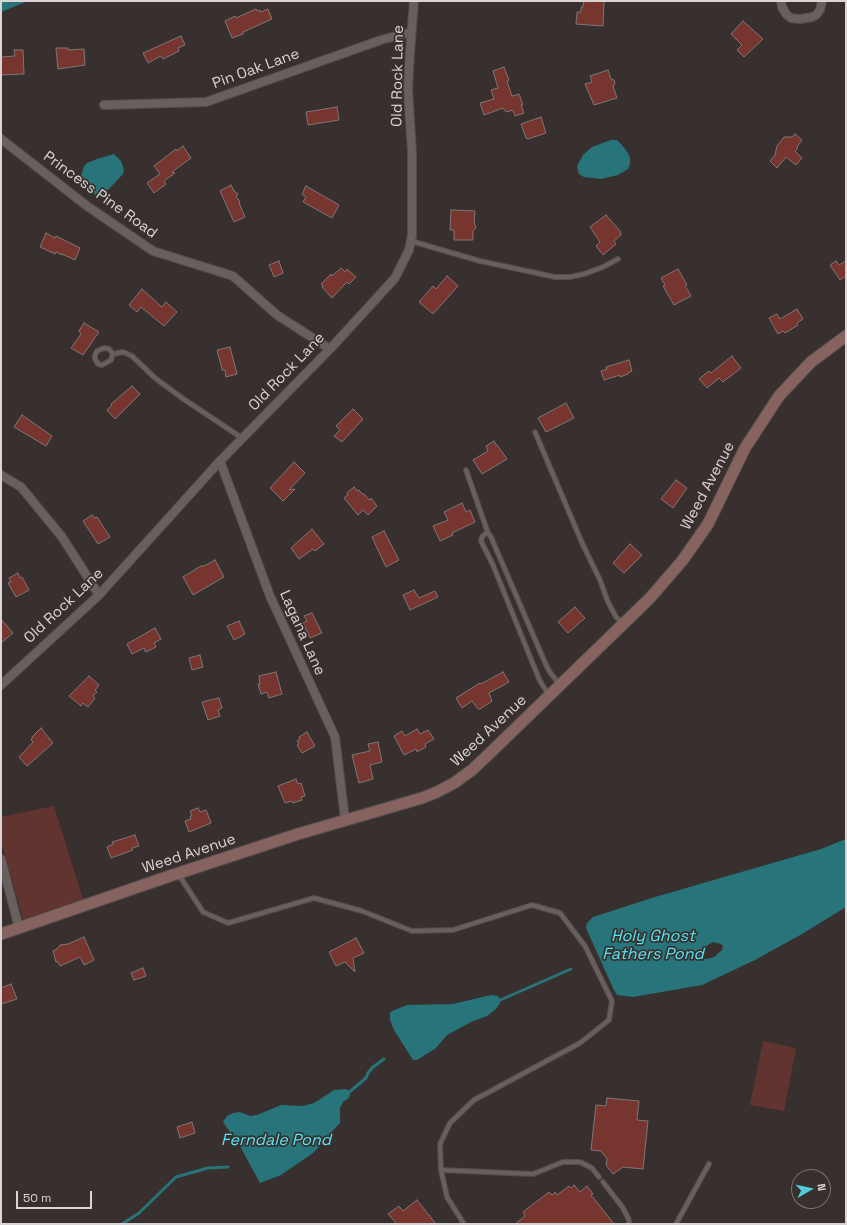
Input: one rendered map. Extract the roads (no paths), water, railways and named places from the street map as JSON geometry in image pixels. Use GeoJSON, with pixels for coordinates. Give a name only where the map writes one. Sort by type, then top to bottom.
{"type":"FeatureCollection","features":[{"type":"Feature","properties":{"kind":"main road","name":"Weed Avenue"},"geometry":{"type":"LineString","coordinates":[[1,934],[178,873],[345,820],[422,798],[454,783],[472,770],[624,624],[667,579],[682,561],[708,524],[745,448],[779,396],[811,362],[846,336]]}},
{"type":"Feature","properties":{"kind":"street","name":"Old Rock Lane"},"geometry":{"type":"LineString","coordinates":[[1,684],[99,595],[220,461],[330,349],[395,278],[409,250],[412,235],[412,175],[408,89],[414,1]]}},
{"type":"Feature","properties":{"kind":"street"},"geometry":{"type":"LineString","coordinates":[[781,1],[782,7],[786,14],[791,18],[800,19],[809,18],[816,15],[820,10],[822,1]]}},
{"type":"Feature","properties":{"kind":"street","name":"Pin Oak Lane"},"geometry":{"type":"LineString","coordinates":[[104,105],[206,102],[381,40],[411,32]]}},
{"type":"Feature","properties":{"kind":"street","name":"Princess Pine Road"},"geometry":{"type":"LineString","coordinates":[[1,138],[88,206],[153,251],[233,276],[277,315],[330,349]]}},
{"type":"Feature","properties":{"kind":"street","name":"Lagana Lane"},"geometry":{"type":"LineString","coordinates":[[220,461],[270,596],[335,738],[345,820]]}},
{"type":"Feature","properties":{"kind":"street"},"geometry":{"type":"LineString","coordinates":[[1,475],[21,487],[62,537],[99,595]]}},
{"type":"Feature","properties":{"kind":"street"},"geometry":{"type":"LineString","coordinates":[[1,860],[19,928]]}},
{"type":"Feature","properties":{"kind":"lane"},"geometry":{"type":"LineString","coordinates":[[411,241],[480,261],[555,276],[570,277],[584,274],[603,267],[618,259]]}},
{"type":"Feature","properties":{"kind":"lane"},"geometry":{"type":"LineString","coordinates":[[100,349],[109,349],[113,354],[111,360],[106,364],[98,364],[95,359],[95,355],[100,349]]}},
{"type":"Feature","properties":{"kind":"lane"},"geometry":{"type":"LineString","coordinates":[[113,354],[123,352],[132,356],[155,378],[242,439]]}},
{"type":"Feature","properties":{"kind":"lane"},"geometry":{"type":"LineString","coordinates":[[535,432],[583,545],[600,580],[608,602],[616,617],[624,624]]}},
{"type":"Feature","properties":{"kind":"lane"},"geometry":{"type":"LineString","coordinates":[[466,470],[488,533],[549,671],[560,685]]}},
{"type":"Feature","properties":{"kind":"lane"},"geometry":{"type":"LineString","coordinates":[[488,533],[482,537],[481,541],[493,565],[539,679],[549,696]]}},
{"type":"Feature","properties":{"kind":"lane"},"geometry":{"type":"LineString","coordinates":[[178,873],[204,912],[228,923],[314,898],[362,911],[412,931],[453,930],[532,905],[560,914],[585,946],[612,1001],[610,1020],[580,1042],[474,1100],[450,1123],[440,1144],[441,1170],[447,1197],[464,1224]]}},
{"type":"Feature","properties":{"kind":"lane"},"geometry":{"type":"LineString","coordinates":[[441,1170],[533,1174],[562,1162],[580,1162],[592,1168],[599,1177]]}},
{"type":"Feature","properties":{"kind":"lane"},"geometry":{"type":"LineString","coordinates":[[676,1224],[709,1164]]}},
{"type":"Feature","properties":{"kind":"lane"},"geometry":{"type":"LineString","coordinates":[[603,1182],[623,1208],[630,1224]]}},
{"type":"Feature","properties":{"kind":"water"},"geometry":{"type":"Polygon","coordinates":[[[1,1],[28,1],[1,12],[1,1]]]}},
{"type":"Feature","properties":{"kind":"water"},"geometry":{"type":"Polygon","coordinates":[[[611,140],[617,140],[628,153],[630,164],[628,169],[618,175],[601,179],[584,177],[579,174],[577,166],[583,155],[592,147],[611,140]]]}},
{"type":"Feature","properties":{"kind":"water"},"geometry":{"type":"Polygon","coordinates":[[[114,154],[121,161],[124,170],[123,174],[105,193],[96,195],[84,186],[81,176],[84,166],[87,163],[97,159],[114,154]]]}},
{"type":"Feature","properties":{"kind":"water","name":"Holy Ghost Fathers Pond"},"geometry":{"type":"Polygon","coordinates":[[[846,839],[846,907],[755,960],[702,985],[633,997],[617,995],[586,928],[587,923],[593,917],[655,897],[821,849],[846,839]],[[713,942],[703,948],[701,955],[704,959],[714,957],[722,950],[723,946],[713,942]]]}},
{"type":"Feature","properties":{"kind":"water"},"geometry":{"type":"Polygon","coordinates":[[[491,995],[498,996],[500,999],[500,1003],[496,1009],[487,1016],[471,1022],[447,1035],[436,1048],[417,1060],[413,1060],[394,1030],[390,1020],[390,1013],[392,1011],[407,1005],[453,1004],[491,995]]]}},
{"type":"Feature","properties":{"kind":"water","name":"Ferndale Pond"},"geometry":{"type":"Polygon","coordinates":[[[346,1089],[350,1094],[349,1098],[343,1102],[340,1108],[340,1123],[319,1147],[313,1153],[281,1175],[260,1183],[241,1148],[223,1122],[227,1116],[240,1112],[250,1116],[257,1115],[281,1105],[303,1106],[314,1103],[334,1090],[346,1089]]]}},
{"type":"Feature","properties":{"kind":"waterway"},"geometry":{"type":"LineString","coordinates":[[498,1001],[571,969]]}},
{"type":"Feature","properties":{"kind":"waterway"},"geometry":{"type":"LineString","coordinates":[[347,1094],[366,1078],[373,1067],[384,1059]]}},
{"type":"Feature","properties":{"kind":"waterway"},"geometry":{"type":"LineString","coordinates":[[122,1224],[139,1213],[176,1177],[208,1168],[228,1167]]}}]}
